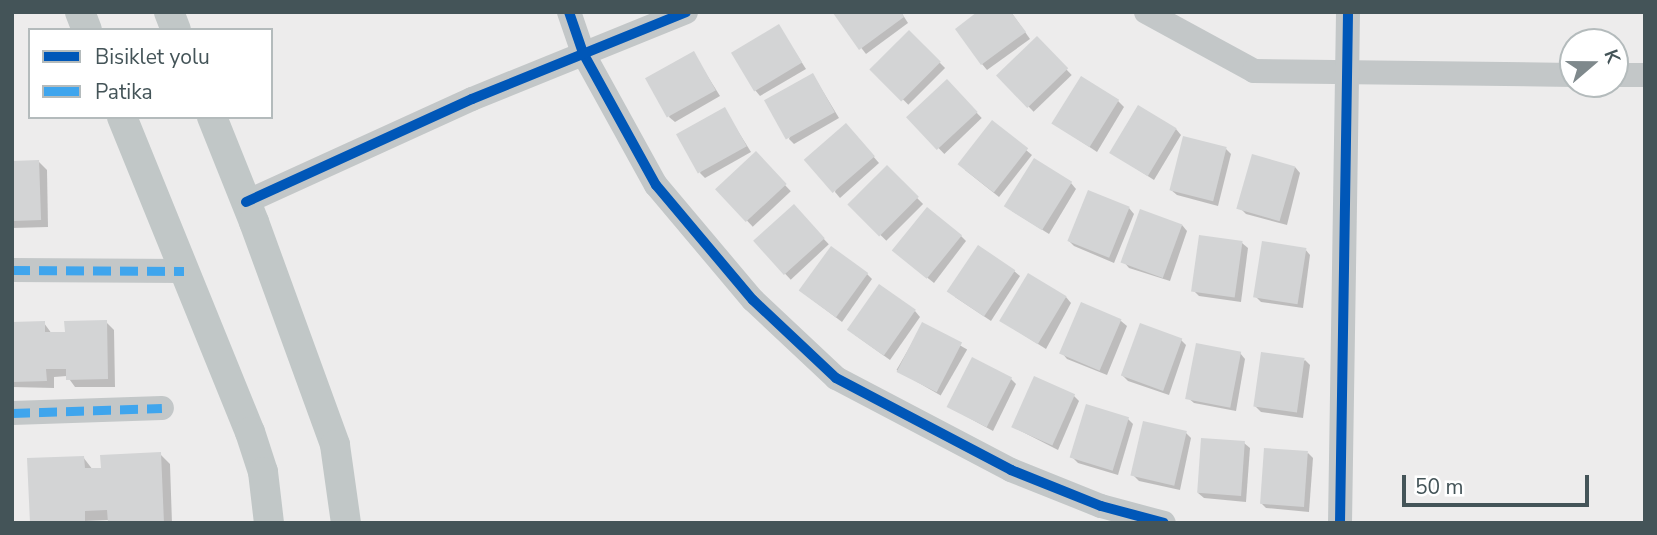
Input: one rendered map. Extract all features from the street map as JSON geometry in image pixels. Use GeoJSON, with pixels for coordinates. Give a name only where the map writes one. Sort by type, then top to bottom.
{"type":"FeatureCollection","features":[{"type":"Feature","properties":{"kind":"main road"},"geometry":{"type":"LineString","coordinates":[[122,119],[253,442],[263,472],[269,523]]}},
{"type":"Feature","properties":{"kind":"main road"},"geometry":{"type":"LineString","coordinates":[[213,119],[335,446],[346,523]]}},
{"type":"Feature","properties":{"kind":"street"},"geometry":{"type":"LineString","coordinates":[[569,12],[583,54],[656,185],[753,300],[836,378],[1012,470],[1101,506],[1164,523]]}},
{"type":"Feature","properties":{"kind":"street"},"geometry":{"type":"LineString","coordinates":[[246,202],[472,99],[686,12]]}},
{"type":"Feature","properties":{"kind":"street"},"geometry":{"type":"LineString","coordinates":[[1146,12],[1254,71],[1559,75]]}},
{"type":"Feature","properties":{"kind":"street"},"geometry":{"type":"LineString","coordinates":[[1340,523],[1348,12]]}},
{"type":"Feature","properties":{"kind":"street"},"geometry":{"type":"LineString","coordinates":[[12,270],[184,271]]}},
{"type":"Feature","properties":{"kind":"street"},"geometry":{"type":"LineString","coordinates":[[12,413],[162,408]]}},
{"type":"Feature","properties":{"kind":"building"},"geometry":{"type":"Polygon","coordinates":[[[901,12],[904,17],[859,50],[833,13],[901,12]]]}},
{"type":"Feature","properties":{"kind":"building"},"geometry":{"type":"Polygon","coordinates":[[[977,12],[1011,12],[1026,32],[981,65],[955,29],[977,12]]]}},
{"type":"Feature","properties":{"kind":"building"},"geometry":{"type":"Polygon","coordinates":[[[779,24],[802,63],[754,91],[731,53],[779,24]]]}},
{"type":"Feature","properties":{"kind":"building"},"geometry":{"type":"Polygon","coordinates":[[[909,30],[941,62],[901,101],[869,70],[909,30]]]}},
{"type":"Feature","properties":{"kind":"building"},"geometry":{"type":"Polygon","coordinates":[[[1037,36],[1068,68],[1027,108],[996,76],[1037,36]]]}},
{"type":"Feature","properties":{"kind":"building"},"geometry":{"type":"Polygon","coordinates":[[[694,51],[716,90],[667,118],[645,78],[694,51]]]}},
{"type":"Feature","properties":{"kind":"building"},"geometry":{"type":"Polygon","coordinates":[[[813,73],[835,112],[786,140],[764,100],[813,73]]]}},
{"type":"Feature","properties":{"kind":"building"},"geometry":{"type":"Polygon","coordinates":[[[1081,76],[1119,100],[1089,147],[1051,123],[1081,76]]]}},
{"type":"Feature","properties":{"kind":"building"},"geometry":{"type":"Polygon","coordinates":[[[947,79],[978,112],[937,150],[906,117],[947,79]]]}},
{"type":"Feature","properties":{"kind":"building"},"geometry":{"type":"Polygon","coordinates":[[[1138,105],[1177,128],[1148,176],[1109,153],[1138,105]]]}},
{"type":"Feature","properties":{"kind":"building"},"geometry":{"type":"Polygon","coordinates":[[[725,107],[747,146],[698,174],[676,134],[725,107]]]}},
{"type":"Feature","properties":{"kind":"building"},"geometry":{"type":"Polygon","coordinates":[[[992,120],[1028,148],[994,192],[958,164],[992,120]]]}},
{"type":"Feature","properties":{"kind":"building"},"geometry":{"type":"Polygon","coordinates":[[[846,123],[875,156],[833,193],[804,160],[846,123]]]}},
{"type":"Feature","properties":{"kind":"building"},"geometry":{"type":"Polygon","coordinates":[[[1183,136],[1227,147],[1213,201],[1169,190],[1183,136]]]}},
{"type":"Feature","properties":{"kind":"building"},"geometry":{"type":"Polygon","coordinates":[[[756,151],[787,184],[746,222],[715,189],[756,151]]]}},
{"type":"Feature","properties":{"kind":"building"},"geometry":{"type":"Polygon","coordinates":[[[1252,154],[1295,166],[1280,221],[1236,209],[1252,154]]]}},
{"type":"Feature","properties":{"kind":"building"},"geometry":{"type":"Polygon","coordinates":[[[1034,158],[1072,182],[1042,230],[1004,206],[1034,158]]]}},
{"type":"Feature","properties":{"kind":"building"},"geometry":{"type":"Polygon","coordinates":[[[39,160],[41,220],[14,221],[12,161],[39,160]]]}},
{"type":"Feature","properties":{"kind":"building"},"geometry":{"type":"Polygon","coordinates":[[[887,165],[919,197],[879,236],[847,205],[887,165]]]}},
{"type":"Feature","properties":{"kind":"building"},"geometry":{"type":"Polygon","coordinates":[[[1088,190],[1130,207],[1109,258],[1067,241],[1088,190]]]}},
{"type":"Feature","properties":{"kind":"building"},"geometry":{"type":"Polygon","coordinates":[[[794,204],[825,238],[784,275],[753,241],[794,204]]]}},
{"type":"Feature","properties":{"kind":"building"},"geometry":{"type":"Polygon","coordinates":[[[927,207],[962,235],[927,279],[892,251],[927,207]]]}},
{"type":"Feature","properties":{"kind":"building"},"geometry":{"type":"Polygon","coordinates":[[[1140,209],[1182,224],[1163,278],[1121,263],[1140,209]]]}},
{"type":"Feature","properties":{"kind":"building"},"geometry":{"type":"Polygon","coordinates":[[[1199,235],[1243,241],[1235,298],[1191,291],[1199,235]]]}},
{"type":"Feature","properties":{"kind":"building"},"geometry":{"type":"Polygon","coordinates":[[[1262,241],[1306,248],[1298,304],[1253,297],[1262,241]]]}},
{"type":"Feature","properties":{"kind":"building"},"geometry":{"type":"Polygon","coordinates":[[[978,245],[1015,270],[984,317],[947,291],[978,245]]]}},
{"type":"Feature","properties":{"kind":"building"},"geometry":{"type":"Polygon","coordinates":[[[831,246],[868,273],[836,318],[799,290],[831,246]]]}},
{"type":"Feature","properties":{"kind":"building"},"geometry":{"type":"Polygon","coordinates":[[[1028,273],[1067,296],[1038,344],[999,321],[1028,273]]]}},
{"type":"Feature","properties":{"kind":"building"},"geometry":{"type":"Polygon","coordinates":[[[879,284],[916,310],[884,356],[847,330],[879,284]]]}},
{"type":"Feature","properties":{"kind":"building"},"geometry":{"type":"Polygon","coordinates":[[[1081,302],[1122,319],[1100,371],[1059,354],[1081,302]]]}},
{"type":"Feature","properties":{"kind":"building"},"geometry":{"type":"Polygon","coordinates":[[[107,320],[108,379],[66,380],[66,369],[46,369],[47,381],[12,382],[12,322],[45,321],[45,332],[65,332],[64,321],[107,320]]]}},
{"type":"Feature","properties":{"kind":"building"},"geometry":{"type":"Polygon","coordinates":[[[922,322],[962,342],[937,392],[897,372],[922,322]]]}},
{"type":"Feature","properties":{"kind":"building"},"geometry":{"type":"Polygon","coordinates":[[[1140,323],[1182,338],[1163,391],[1121,376],[1140,323]]]}},
{"type":"Feature","properties":{"kind":"building"},"geometry":{"type":"Polygon","coordinates":[[[1196,343],[1241,352],[1230,408],[1185,399],[1196,343]]]}},
{"type":"Feature","properties":{"kind":"building"},"geometry":{"type":"Polygon","coordinates":[[[1261,352],[1305,358],[1297,413],[1253,406],[1261,352]]]}},
{"type":"Feature","properties":{"kind":"building"},"geometry":{"type":"Polygon","coordinates":[[[972,357],[1012,377],[987,427],[947,407],[972,357]]]}},
{"type":"Feature","properties":{"kind":"building"},"geometry":{"type":"Polygon","coordinates":[[[1034,376],[1075,394],[1052,445],[1011,427],[1034,376]]]}},
{"type":"Feature","properties":{"kind":"building"},"geometry":{"type":"Polygon","coordinates":[[[1086,404],[1129,417],[1113,471],[1070,458],[1086,404]]]}},
{"type":"Feature","properties":{"kind":"building"},"geometry":{"type":"Polygon","coordinates":[[[1143,421],[1187,431],[1174,486],[1130,476],[1143,421]]]}},
{"type":"Feature","properties":{"kind":"building"},"geometry":{"type":"Polygon","coordinates":[[[1201,438],[1245,441],[1241,496],[1197,493],[1201,438]]]}},
{"type":"Feature","properties":{"kind":"building"},"geometry":{"type":"Polygon","coordinates":[[[1264,448],[1308,451],[1304,507],[1260,504],[1264,448]]]}},
{"type":"Feature","properties":{"kind":"building"},"geometry":{"type":"Polygon","coordinates":[[[161,452],[164,523],[108,523],[107,510],[85,511],[85,523],[30,523],[27,458],[84,456],[85,468],[101,468],[100,455],[161,452]]]}},
{"type":"Feature","properties":{"kind":"marked path"},"geometry":{"type":"LineString","coordinates":[[12,270],[184,271]]}},
{"type":"Feature","properties":{"kind":"marked path"},"geometry":{"type":"LineString","coordinates":[[12,413],[162,408]]}},
{"type":"Feature","properties":{"kind":"cycle path"},"geometry":{"type":"LineString","coordinates":[[569,12],[583,53],[656,185],[753,300],[836,378],[1011,470],[1101,506],[1164,523]]}},
{"type":"Feature","properties":{"kind":"cycle path"},"geometry":{"type":"LineString","coordinates":[[246,202],[472,99],[686,12]]}},
{"type":"Feature","properties":{"kind":"cycle path"},"geometry":{"type":"LineString","coordinates":[[1340,523],[1348,12]]}}]}
